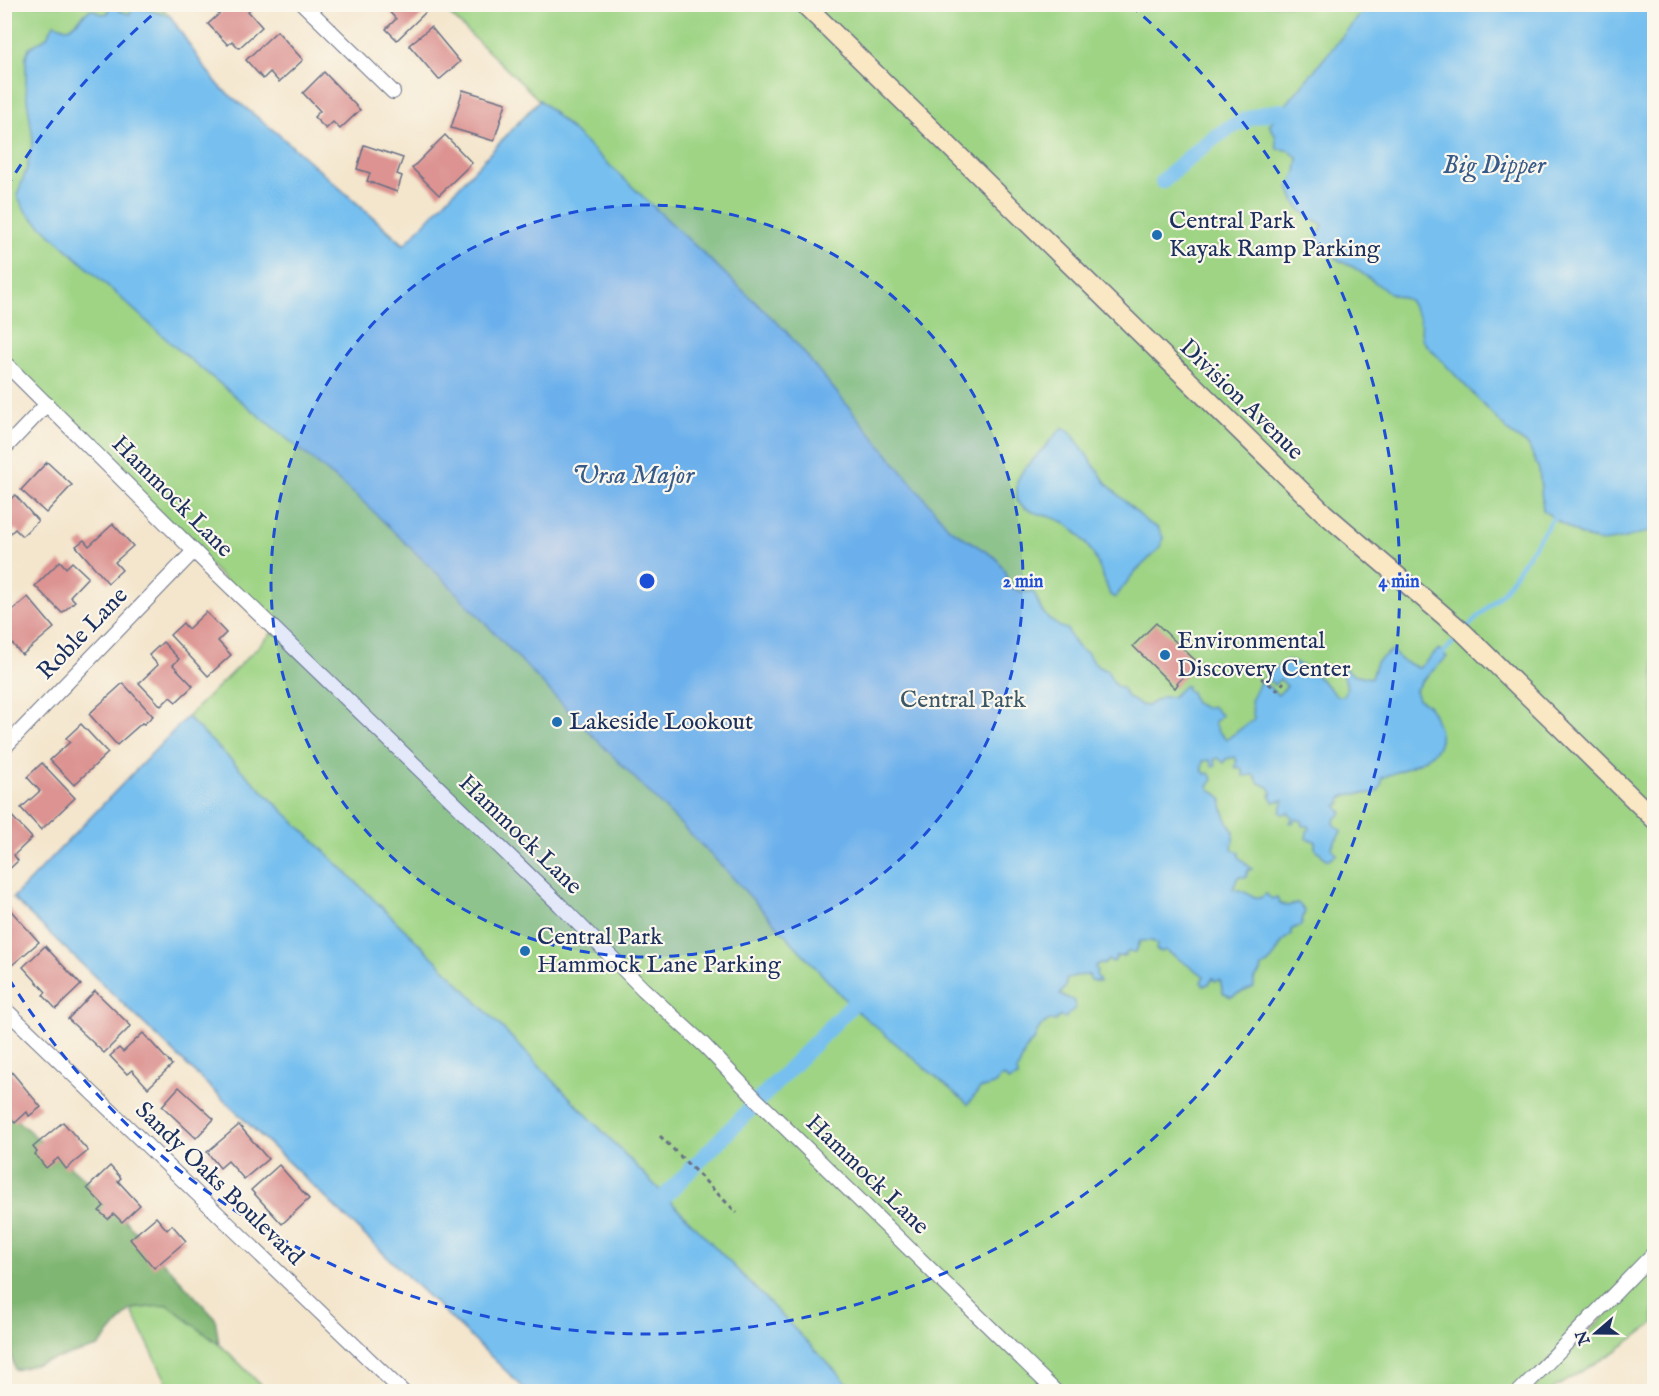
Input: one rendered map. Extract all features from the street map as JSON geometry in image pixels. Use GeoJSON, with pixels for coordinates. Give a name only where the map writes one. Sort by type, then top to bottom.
{"type":"FeatureCollection","features":[{"type":"Feature","properties":{"kind":"street"},"geometry":{"type":"LineString","coordinates":[[303,4],[393,92]]}},
{"type":"Feature","properties":{"kind":"street","name":"Division Avenue"},"geometry":{"type":"LineString","coordinates":[[804,4],[1316,506],[1463,632],[1654,819]]}},
{"type":"Feature","properties":{"kind":"street","name":"Hammock Lane"},"geometry":{"type":"LineString","coordinates":[[4,362],[194,551],[551,896],[643,989],[704,1046],[1056,1392]]}},
{"type":"Feature","properties":{"kind":"street"},"geometry":{"type":"LineString","coordinates":[[4,449],[47,404]]}},
{"type":"Feature","properties":{"kind":"street","name":"Roble Lane"},"geometry":{"type":"LineString","coordinates":[[4,748],[194,551]]}},
{"type":"Feature","properties":{"kind":"street","name":"Sandy Oaks Boulevard"},"geometry":{"type":"LineString","coordinates":[[4,1008],[403,1392]]}},
{"type":"Feature","properties":{"kind":"street"},"geometry":{"type":"LineString","coordinates":[[1519,1392],[1654,1253]]}},
{"type":"Feature","properties":{"kind":"path"},"geometry":{"type":"LineString","coordinates":[[1261,678],[1276,690],[1284,682]]}},
{"type":"Feature","properties":{"kind":"path"},"geometry":{"type":"LineString","coordinates":[[660,1136],[737,1213]]}},
{"type":"Feature","properties":{"kind":"green space","name":"Central Park"},"geometry":{"type":"Polygon","coordinates":[[[4,5],[159,5],[170,16],[204,67],[222,89],[278,134],[405,245],[539,100],[440,5],[1654,5],[1654,1254],[1520,1391],[1036,1392],[1033,1388],[991,1392],[527,1391],[13,898],[187,717],[275,630],[5,362],[4,5]]]}},
{"type":"Feature","properties":{"kind":"green space"},"geometry":{"type":"Polygon","coordinates":[[[4,1109],[96,1189],[215,1318],[219,1344],[168,1305],[131,1309],[98,1347],[15,1370],[4,1324],[4,1109]]]}},
{"type":"Feature","properties":{"kind":"green space"},"geometry":{"type":"Polygon","coordinates":[[[1654,1265],[1654,1323],[1616,1351],[1549,1391],[1531,1391],[1654,1265]]]}},
{"type":"Feature","properties":{"kind":"green space"},"geometry":{"type":"Polygon","coordinates":[[[168,1305],[227,1351],[267,1391],[171,1391],[131,1309],[168,1305]]]}},
{"type":"Feature","properties":{"kind":"water","name":"Big Dipper"},"geometry":{"type":"Polygon","coordinates":[[[1369,4],[1654,5],[1654,528],[1625,538],[1601,542],[1568,528],[1543,510],[1539,470],[1528,445],[1511,434],[1422,340],[1420,319],[1409,300],[1390,293],[1353,267],[1338,260],[1317,239],[1323,225],[1297,207],[1289,186],[1296,172],[1298,158],[1288,150],[1277,149],[1275,135],[1269,125],[1369,4]]]}},
{"type":"Feature","properties":{"kind":"water","name":"Ursa Major"},"geometry":{"type":"Polygon","coordinates":[[[117,5],[119,11],[130,14],[133,6],[170,16],[204,67],[222,89],[278,134],[404,245],[540,100],[785,330],[949,528],[996,558],[1006,572],[1008,586],[1021,592],[1033,592],[1044,614],[1057,625],[1067,629],[1077,647],[1087,652],[1098,666],[1107,670],[1115,685],[1123,689],[1127,697],[1147,706],[1162,697],[1172,697],[1187,686],[1195,703],[1205,708],[1212,706],[1221,715],[1214,723],[1218,731],[1227,739],[1254,719],[1251,701],[1261,680],[1278,695],[1287,686],[1280,679],[1274,685],[1265,676],[1285,661],[1307,669],[1337,696],[1344,696],[1346,683],[1340,672],[1344,668],[1353,674],[1371,678],[1376,662],[1391,651],[1403,661],[1419,668],[1439,649],[1447,657],[1415,691],[1418,699],[1428,706],[1436,719],[1440,737],[1437,748],[1424,760],[1382,778],[1378,791],[1347,795],[1341,798],[1341,803],[1337,806],[1342,813],[1334,823],[1342,830],[1331,848],[1337,854],[1327,860],[1315,848],[1315,841],[1306,839],[1309,826],[1303,826],[1302,821],[1297,819],[1290,822],[1293,818],[1289,813],[1280,812],[1284,800],[1273,802],[1269,787],[1259,783],[1254,775],[1243,776],[1243,770],[1236,768],[1235,757],[1226,759],[1224,763],[1218,758],[1214,759],[1216,765],[1212,766],[1210,760],[1203,761],[1202,769],[1205,774],[1209,773],[1213,780],[1208,786],[1222,799],[1225,817],[1234,832],[1232,850],[1239,852],[1239,857],[1252,869],[1248,870],[1246,877],[1238,877],[1233,889],[1260,898],[1266,894],[1272,899],[1277,897],[1280,903],[1287,906],[1298,903],[1305,911],[1301,925],[1291,930],[1291,935],[1286,938],[1271,960],[1262,967],[1261,972],[1254,979],[1254,987],[1231,997],[1223,993],[1220,980],[1215,981],[1213,978],[1204,986],[1201,982],[1204,976],[1165,950],[1162,952],[1156,950],[1157,944],[1152,941],[1140,941],[1136,952],[1127,952],[1126,955],[1116,957],[1115,961],[1108,960],[1105,964],[1100,963],[1095,966],[1100,982],[1091,980],[1089,975],[1074,976],[1066,980],[1066,986],[1060,995],[1075,1001],[1075,1008],[1065,1018],[1050,1020],[1039,1028],[1017,1070],[1018,1077],[1008,1081],[1005,1077],[1001,1077],[996,1084],[980,1089],[968,1104],[851,1006],[721,865],[582,725],[446,582],[358,497],[175,347],[26,212],[17,195],[27,168],[33,140],[26,91],[26,56],[29,48],[47,37],[54,24],[68,28],[91,9],[102,14],[108,13],[109,7],[117,5]]]}},
{"type":"Feature","properties":{"kind":"water"},"geometry":{"type":"Polygon","coordinates":[[[1062,428],[1070,431],[1107,484],[1147,522],[1158,528],[1163,537],[1161,547],[1133,574],[1115,598],[1110,595],[1093,554],[1080,536],[1063,522],[1029,510],[1017,501],[1017,481],[1022,472],[1062,428]]]}},
{"type":"Feature","properties":{"kind":"water"},"geometry":{"type":"Polygon","coordinates":[[[187,717],[446,970],[855,1391],[527,1391],[13,898],[187,717]]]}},
{"type":"Feature","properties":{"kind":"building"},"geometry":{"type":"Polygon","coordinates":[[[386,4],[426,4],[430,8],[397,40],[386,29],[396,19],[384,6],[386,4]]]}},
{"type":"Feature","properties":{"kind":"building"},"geometry":{"type":"Polygon","coordinates":[[[229,5],[249,5],[252,8],[248,11],[262,27],[239,48],[232,41],[228,45],[208,24],[229,5]]]}},
{"type":"Feature","properties":{"kind":"building"},"geometry":{"type":"Polygon","coordinates":[[[431,27],[460,62],[439,80],[409,45],[431,27]]]}},
{"type":"Feature","properties":{"kind":"building"},"geometry":{"type":"Polygon","coordinates":[[[277,31],[303,60],[279,82],[270,72],[263,79],[246,60],[277,31]]]}},
{"type":"Feature","properties":{"kind":"building"},"geometry":{"type":"Polygon","coordinates":[[[324,72],[360,110],[340,129],[333,122],[326,129],[314,117],[320,111],[303,93],[324,72]]]}},
{"type":"Feature","properties":{"kind":"building"},"geometry":{"type":"Polygon","coordinates":[[[463,90],[506,103],[494,141],[451,128],[463,90]]]}},
{"type":"Feature","properties":{"kind":"building"},"geometry":{"type":"Polygon","coordinates":[[[445,135],[472,163],[439,195],[412,168],[445,135]]]}},
{"type":"Feature","properties":{"kind":"building"},"geometry":{"type":"Polygon","coordinates":[[[364,145],[403,158],[397,174],[402,176],[397,192],[367,181],[370,173],[357,169],[364,145]]]}},
{"type":"Feature","properties":{"kind":"building"},"geometry":{"type":"Polygon","coordinates":[[[47,462],[72,485],[46,513],[21,490],[47,462]]]}},
{"type":"Feature","properties":{"kind":"building"},"geometry":{"type":"Polygon","coordinates":[[[15,495],[38,521],[22,536],[15,529],[4,539],[4,505],[15,495]]]}},
{"type":"Feature","properties":{"kind":"building"},"geometry":{"type":"Polygon","coordinates":[[[113,524],[133,546],[115,562],[122,570],[108,583],[76,546],[84,540],[89,546],[113,524]]]}},
{"type":"Feature","properties":{"kind":"building"},"geometry":{"type":"Polygon","coordinates":[[[60,561],[66,568],[72,562],[88,577],[70,596],[75,601],[62,613],[35,586],[60,561]]]}},
{"type":"Feature","properties":{"kind":"building"},"geometry":{"type":"Polygon","coordinates":[[[28,597],[54,628],[22,655],[4,634],[4,617],[28,597]]]}},
{"type":"Feature","properties":{"kind":"building"},"geometry":{"type":"Polygon","coordinates":[[[206,612],[226,633],[218,641],[231,655],[208,676],[170,635],[183,623],[188,629],[206,612]]]}},
{"type":"Feature","properties":{"kind":"building","name":"Environmental Discovery Center"},"geometry":{"type":"Polygon","coordinates":[[[1156,623],[1198,663],[1177,683],[1175,688],[1133,646],[1156,623]]]}},
{"type":"Feature","properties":{"kind":"building"},"geometry":{"type":"Polygon","coordinates":[[[163,642],[179,659],[173,665],[193,686],[176,702],[170,697],[161,706],[139,683],[158,665],[149,655],[163,642]]]}},
{"type":"Feature","properties":{"kind":"building"},"geometry":{"type":"Polygon","coordinates":[[[123,683],[153,716],[117,745],[89,714],[123,683]]]}},
{"type":"Feature","properties":{"kind":"building"},"geometry":{"type":"Polygon","coordinates":[[[81,724],[108,753],[74,785],[50,760],[70,742],[66,738],[81,724]]]}},
{"type":"Feature","properties":{"kind":"building"},"geometry":{"type":"Polygon","coordinates":[[[42,763],[75,798],[41,830],[21,808],[40,791],[27,777],[42,763]]]}},
{"type":"Feature","properties":{"kind":"building"},"geometry":{"type":"Polygon","coordinates":[[[7,811],[32,838],[14,855],[18,861],[4,874],[4,814],[7,811]]]}},
{"type":"Feature","properties":{"kind":"building"},"geometry":{"type":"Polygon","coordinates":[[[4,903],[39,942],[11,966],[4,958],[4,903]]]}},
{"type":"Feature","properties":{"kind":"building"},"geometry":{"type":"Polygon","coordinates":[[[45,946],[81,985],[56,1009],[43,995],[46,992],[23,967],[45,946]]]}},
{"type":"Feature","properties":{"kind":"building"},"geometry":{"type":"Polygon","coordinates":[[[95,991],[131,1026],[104,1053],[68,1019],[95,991]]]}},
{"type":"Feature","properties":{"kind":"building"},"geometry":{"type":"Polygon","coordinates":[[[143,1033],[172,1065],[148,1088],[132,1070],[127,1074],[110,1056],[119,1048],[123,1052],[143,1033]]]}},
{"type":"Feature","properties":{"kind":"building"},"geometry":{"type":"Polygon","coordinates":[[[10,1070],[41,1107],[29,1116],[27,1112],[15,1123],[4,1110],[4,1075],[10,1070]]]}},
{"type":"Feature","properties":{"kind":"building"},"geometry":{"type":"Polygon","coordinates":[[[179,1087],[214,1119],[196,1138],[162,1106],[179,1087]]]}},
{"type":"Feature","properties":{"kind":"building"},"geometry":{"type":"Polygon","coordinates":[[[63,1122],[88,1151],[66,1169],[58,1158],[46,1168],[35,1154],[37,1152],[33,1147],[63,1122]]]}},
{"type":"Feature","properties":{"kind":"building"},"geometry":{"type":"Polygon","coordinates":[[[239,1125],[268,1159],[244,1179],[228,1161],[220,1168],[207,1152],[239,1125]]]}},
{"type":"Feature","properties":{"kind":"building"},"geometry":{"type":"Polygon","coordinates":[[[279,1165],[309,1199],[282,1224],[251,1190],[279,1165]]]}},
{"type":"Feature","properties":{"kind":"building"},"geometry":{"type":"Polygon","coordinates":[[[110,1166],[121,1178],[118,1181],[140,1205],[122,1222],[114,1214],[108,1219],[99,1211],[104,1206],[87,1188],[110,1166]]]}},
{"type":"Feature","properties":{"kind":"building"},"geometry":{"type":"Polygon","coordinates":[[[156,1217],[167,1230],[172,1225],[186,1241],[154,1268],[130,1239],[156,1217]]]}},
{"type":"Feature","properties":{"kind":"waterway"},"geometry":{"type":"LineString","coordinates":[[1163,181],[1203,146],[1232,127],[1247,119],[1281,111]]}},
{"type":"Feature","properties":{"kind":"waterway"},"geometry":{"type":"LineString","coordinates":[[1466,629],[1503,592],[1553,518]]}},
{"type":"Feature","properties":{"kind":"waterway"},"geometry":{"type":"LineString","coordinates":[[1443,653],[1460,635]]}},
{"type":"Feature","properties":{"kind":"waterway"},"geometry":{"type":"LineString","coordinates":[[666,1195],[851,1006]]}},
{"type":"Feature","properties":{"kind":"place","name":"Central Park Kayak Ramp Parking"},"geometry":{"type":"Point","coordinates":[1157,235]}},
{"type":"Feature","properties":{"kind":"place","name":"Environmental Discovery Center"},"geometry":{"type":"Point","coordinates":[1165,655]}},
{"type":"Feature","properties":{"kind":"place","name":"Lakeside Lookout"},"geometry":{"type":"Point","coordinates":[557,722]}},
{"type":"Feature","properties":{"kind":"place","name":"Central Park Hammock Lane Parking"},"geometry":{"type":"Point","coordinates":[525,951]}}]}
